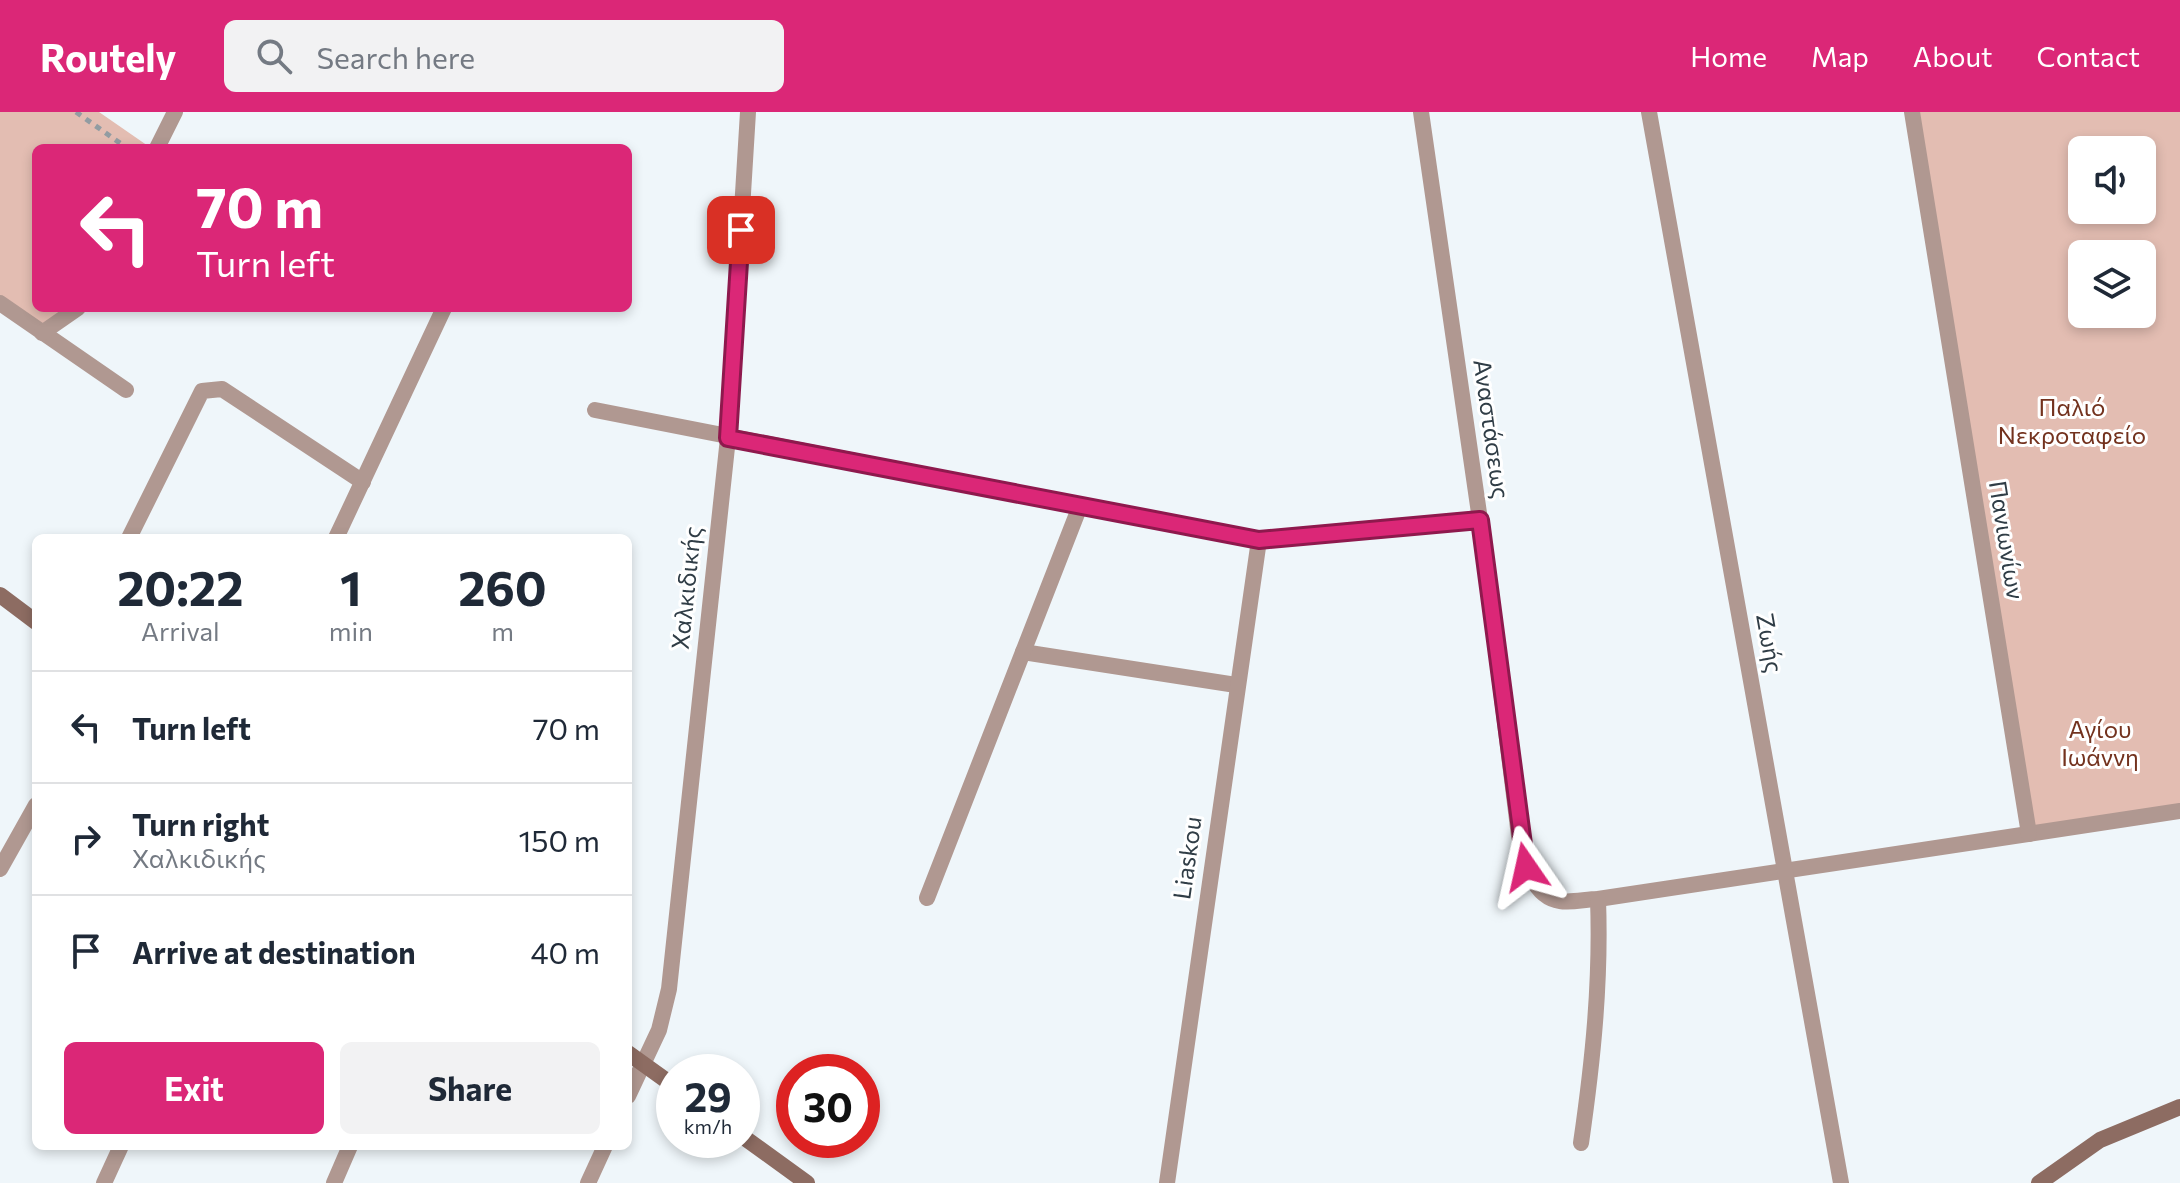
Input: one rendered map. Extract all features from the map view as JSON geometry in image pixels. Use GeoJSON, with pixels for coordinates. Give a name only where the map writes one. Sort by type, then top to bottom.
{"type":"FeatureCollection","features":[{"type":"Feature","properties":{"kind":"street"},"geometry":{"type":"LineString","coordinates":[[159,144],[175,112]]}},
{"type":"Feature","properties":{"kind":"street","name":"Χαλκιδικής"},"geometry":{"type":"LineString","coordinates":[[632,1087],[659,1030],[669,989],[728,438],[748,112]]}},
{"type":"Feature","properties":{"kind":"street","name":"Αναστάσεως"},"geometry":{"type":"LineString","coordinates":[[1421,112],[1480,520],[1519,836],[1526,867],[1542,892],[1558,901],[1598,899]]}},
{"type":"Feature","properties":{"kind":"street","name":"Ζωής"},"geometry":{"type":"LineString","coordinates":[[1649,112],[1841,1183]]}},
{"type":"Feature","properties":{"kind":"street","name":"Πανιωνίων"},"geometry":{"type":"LineString","coordinates":[[1912,112],[2029,834]]}},
{"type":"Feature","properties":{"kind":"street"},"geometry":{"type":"LineString","coordinates":[[0,303],[126,390]]}},
{"type":"Feature","properties":{"kind":"street"},"geometry":{"type":"LineString","coordinates":[[42,333],[72,312]]}},
{"type":"Feature","properties":{"kind":"street"},"geometry":{"type":"LineString","coordinates":[[338,534],[442,312]]}},
{"type":"Feature","properties":{"kind":"street"},"geometry":{"type":"LineString","coordinates":[[131,534],[202,391],[222,389],[363,482]]}},
{"type":"Feature","properties":{"kind":"street"},"geometry":{"type":"LineString","coordinates":[[595,410],[1259,540],[1480,520]]}},
{"type":"Feature","properties":{"kind":"street"},"geometry":{"type":"LineString","coordinates":[[927,898],[1080,506]]}},
{"type":"Feature","properties":{"kind":"street","name":"Liaskou"},"geometry":{"type":"LineString","coordinates":[[1167,1183],[1259,540]]}},
{"type":"Feature","properties":{"kind":"street"},"geometry":{"type":"LineString","coordinates":[[0,595],[32,619]]}},
{"type":"Feature","properties":{"kind":"street"},"geometry":{"type":"LineString","coordinates":[[1023,652],[1236,685]]}},
{"type":"Feature","properties":{"kind":"street"},"geometry":{"type":"LineString","coordinates":[[1581,1143],[1597,1035],[1600,968],[1598,899],[2180,811]]}},
{"type":"Feature","properties":{"kind":"street"},"geometry":{"type":"LineString","coordinates":[[0,869],[32,812]]}},
{"type":"Feature","properties":{"kind":"street"},"geometry":{"type":"LineString","coordinates":[[632,1056],[656,1073]]}},
{"type":"Feature","properties":{"kind":"street"},"geometry":{"type":"LineString","coordinates":[[2039,1183],[2100,1140],[2180,1107]]}},
{"type":"Feature","properties":{"kind":"street"},"geometry":{"type":"LineString","coordinates":[[760,1149],[807,1183]]}},
{"type":"Feature","properties":{"kind":"street"},"geometry":{"type":"LineString","coordinates":[[104,1183],[119,1150]]}},
{"type":"Feature","properties":{"kind":"street"},"geometry":{"type":"LineString","coordinates":[[334,1183],[348,1150]]}},
{"type":"Feature","properties":{"kind":"street"},"geometry":{"type":"LineString","coordinates":[[588,1183],[603,1150]]}},
{"type":"Feature","properties":{"kind":"path"},"geometry":{"type":"LineString","coordinates":[[76,112],[121,144]]}},
{"type":"Feature","properties":{"kind":"green space"},"geometry":{"type":"Polygon","coordinates":[[[0,112],[99,112],[145,144],[32,144],[32,312],[72,312],[42,333],[0,303],[0,112]]]}},
{"type":"Feature","properties":{"kind":"green space","name":"Παλιό Νεκροταφείο"},"geometry":{"type":"Polygon","coordinates":[[[1912,112],[2180,112],[2180,811],[2029,834],[1912,112]]]}},
{"type":"Feature","properties":{"kind":"route"},"geometry":{"type":"LineString","coordinates":[[741,230],[728,438],[1259,540],[1480,520],[1519,836],[1526,867]]}},
{"type":"Feature","properties":{"kind":"park label","name":"Αγίου Ιωάννη"},"geometry":{"type":"Point","coordinates":[2100,744]}}]}
